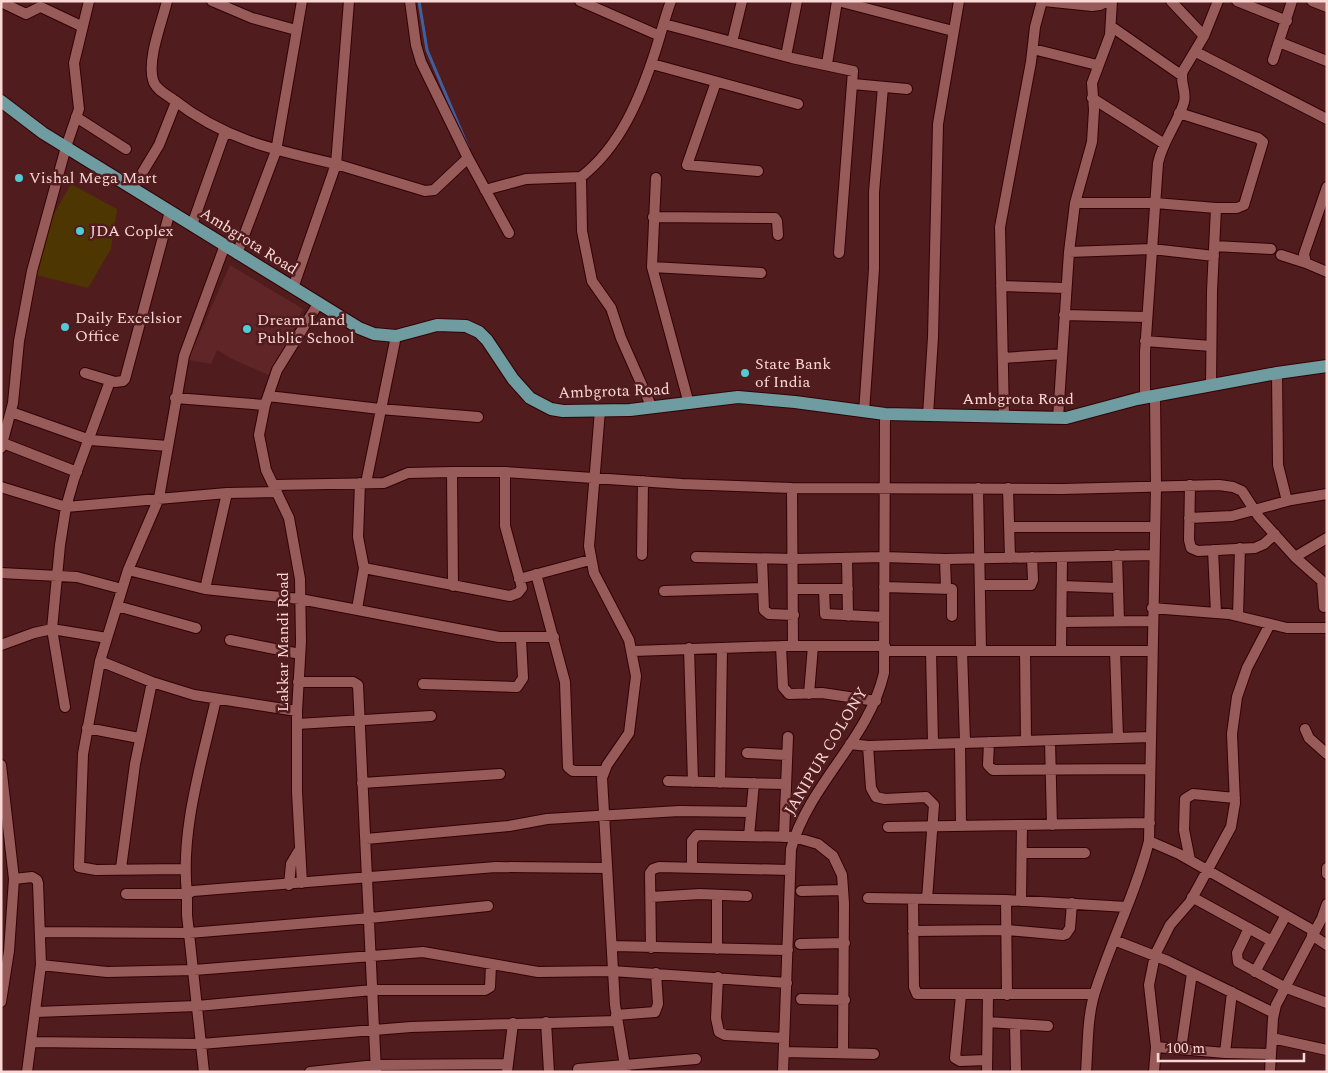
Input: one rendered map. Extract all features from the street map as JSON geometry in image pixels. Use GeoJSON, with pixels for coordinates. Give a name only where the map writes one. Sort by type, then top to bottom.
{"type":"FeatureCollection","features":[{"type":"Feature","properties":{"kind":"main road","name":"Ambgrota Road"},"geometry":{"type":"LineString","coordinates":[[1,101],[25,120],[66,147],[359,328],[374,334],[396,336],[437,325],[466,326],[479,332],[487,340],[513,379],[530,398],[551,409],[652,408],[727,398],[756,398],[885,414],[1058,418],[1078,416],[1150,397],[1211,385],[1327,366]]}},
{"type":"Feature","properties":{"kind":"street"},"geometry":{"type":"LineString","coordinates":[[77,472],[2,446],[11,412],[26,299],[66,147],[76,118],[79,102],[74,62],[88,1]]}},
{"type":"Feature","properties":{"kind":"street"},"geometry":{"type":"LineString","coordinates":[[167,1],[156,44],[152,72],[155,85],[200,119],[226,132],[276,151],[336,164],[425,191],[434,190],[468,158]]}},
{"type":"Feature","properties":{"kind":"street"},"geometry":{"type":"LineString","coordinates":[[212,1],[252,18],[296,30]]}},
{"type":"Feature","properties":{"kind":"street"},"geometry":{"type":"LineString","coordinates":[[237,254],[276,151],[302,1]]}},
{"type":"Feature","properties":{"kind":"street"},"geometry":{"type":"LineString","coordinates":[[293,288],[336,164],[349,1]]}},
{"type":"Feature","properties":{"kind":"street"},"geometry":{"type":"LineString","coordinates":[[410,1],[416,45],[421,62],[468,158],[509,233]]}},
{"type":"Feature","properties":{"kind":"street"},"geometry":{"type":"LineString","coordinates":[[580,1],[660,36]]}},
{"type":"Feature","properties":{"kind":"street"},"geometry":{"type":"LineString","coordinates":[[485,190],[526,179],[581,177],[601,160],[619,136],[642,90],[671,1]]}},
{"type":"Feature","properties":{"kind":"street"},"geometry":{"type":"LineString","coordinates":[[732,42],[742,1]]}},
{"type":"Feature","properties":{"kind":"street"},"geometry":{"type":"LineString","coordinates":[[786,56],[797,1]]}},
{"type":"Feature","properties":{"kind":"street"},"geometry":{"type":"LineString","coordinates":[[827,64],[838,1],[953,31]]}},
{"type":"Feature","properties":{"kind":"street"},"geometry":{"type":"LineString","coordinates":[[928,415],[933,336],[938,132],[940,106],[959,1]]}},
{"type":"Feature","properties":{"kind":"street"},"geometry":{"type":"LineString","coordinates":[[1004,416],[1000,227],[1033,49],[1035,27],[1043,1],[1092,6],[1108,1]]}},
{"type":"Feature","properties":{"kind":"street"},"geometry":{"type":"LineString","coordinates":[[1058,418],[1068,252],[1075,203],[1092,142],[1092,84],[1097,65],[1112,27],[1112,1]]}},
{"type":"Feature","properties":{"kind":"street"},"geometry":{"type":"LineString","coordinates":[[1171,1],[1204,36]]}},
{"type":"Feature","properties":{"kind":"street"},"geometry":{"type":"LineString","coordinates":[[1086,1072],[1094,994],[1142,869],[1149,841],[1151,651],[1156,487],[1146,341],[1158,162],[1163,143],[1184,100],[1181,76],[1204,36],[1218,1]]}},
{"type":"Feature","properties":{"kind":"street"},"geometry":{"type":"LineString","coordinates":[[1236,1],[1287,21]]}},
{"type":"Feature","properties":{"kind":"street"},"geometry":{"type":"LineString","coordinates":[[1273,60],[1292,1]]}},
{"type":"Feature","properties":{"kind":"street"},"geometry":{"type":"LineString","coordinates":[[1312,1],[1327,7]]}},
{"type":"Feature","properties":{"kind":"street"},"geometry":{"type":"LineString","coordinates":[[1,2],[26,14],[40,7],[81,26]]}},
{"type":"Feature","properties":{"kind":"street"},"geometry":{"type":"LineString","coordinates":[[664,24],[786,56],[851,69],[853,71],[838,253]]}},
{"type":"Feature","properties":{"kind":"street"},"geometry":{"type":"LineString","coordinates":[[1112,27],[1181,76]]}},
{"type":"Feature","properties":{"kind":"street"},"geometry":{"type":"LineString","coordinates":[[1279,42],[1327,61]]}},
{"type":"Feature","properties":{"kind":"street"},"geometry":{"type":"LineString","coordinates":[[1033,49],[1097,65]]}},
{"type":"Feature","properties":{"kind":"street"},"geometry":{"type":"LineString","coordinates":[[1196,52],[1327,119]]}},
{"type":"Feature","properties":{"kind":"street"},"geometry":{"type":"LineString","coordinates":[[652,64],[798,104]]}},
{"type":"Feature","properties":{"kind":"street"},"geometry":{"type":"LineString","coordinates":[[716,82],[686,165],[758,171]]}},
{"type":"Feature","properties":{"kind":"street"},"geometry":{"type":"LineString","coordinates":[[852,84],[908,89]]}},
{"type":"Feature","properties":{"kind":"street"},"geometry":{"type":"LineString","coordinates":[[864,412],[874,270],[874,192],[883,87]]}},
{"type":"Feature","properties":{"kind":"street"},"geometry":{"type":"LineString","coordinates":[[1092,98],[1163,143]]}},
{"type":"Feature","properties":{"kind":"street"},"geometry":{"type":"LineString","coordinates":[[133,188],[159,145],[176,102]]}},
{"type":"Feature","properties":{"kind":"street"},"geometry":{"type":"LineString","coordinates":[[1075,203],[1155,204],[1216,208],[1237,208],[1244,205],[1263,142],[1258,138],[1179,113]]}},
{"type":"Feature","properties":{"kind":"street"},"geometry":{"type":"LineString","coordinates":[[76,118],[126,149]]}},
{"type":"Feature","properties":{"kind":"street"},"geometry":{"type":"LineString","coordinates":[[192,225],[226,132]]}},
{"type":"Feature","properties":{"kind":"street"},"geometry":{"type":"LineString","coordinates":[[581,177],[582,231],[592,281],[612,308],[621,338],[652,408]]}},
{"type":"Feature","properties":{"kind":"street"},"geometry":{"type":"LineString","coordinates":[[656,178],[652,267],[689,404]]}},
{"type":"Feature","properties":{"kind":"street"},"geometry":{"type":"LineString","coordinates":[[1306,263],[1304,254],[1327,187]]}},
{"type":"Feature","properties":{"kind":"street"},"geometry":{"type":"LineString","coordinates":[[1211,385],[1216,208]]}},
{"type":"Feature","properties":{"kind":"street"},"geometry":{"type":"LineString","coordinates":[[85,373],[110,381],[119,382],[125,378],[170,211]]}},
{"type":"Feature","properties":{"kind":"street"},"geometry":{"type":"LineString","coordinates":[[653,217],[775,218],[778,235]]}},
{"type":"Feature","properties":{"kind":"street"},"geometry":{"type":"LineString","coordinates":[[184,870],[121,868],[96,870],[79,867],[83,754],[100,661],[128,570],[159,498],[175,398],[192,330],[225,245]]}},
{"type":"Feature","properties":{"kind":"street"},"geometry":{"type":"LineString","coordinates":[[1068,252],[1152,249],[1214,251],[1271,249]]}},
{"type":"Feature","properties":{"kind":"street"},"geometry":{"type":"LineString","coordinates":[[1281,255],[1327,272]]}},
{"type":"Feature","properties":{"kind":"street"},"geometry":{"type":"LineString","coordinates":[[652,267],[761,274]]}},
{"type":"Feature","properties":{"kind":"street"},"geometry":{"type":"LineString","coordinates":[[1001,286],[1066,288]]}},
{"type":"Feature","properties":{"kind":"street","name":"Lakkar Mandi Road"},"geometry":{"type":"LineString","coordinates":[[298,852],[297,710],[300,599],[298,562],[292,531],[261,452],[260,435],[267,400],[284,356],[318,304]]}},
{"type":"Feature","properties":{"kind":"street"},"geometry":{"type":"LineString","coordinates":[[1064,315],[1147,317]]}},
{"type":"Feature","properties":{"kind":"street"},"geometry":{"type":"LineString","coordinates":[[357,609],[364,568],[358,536],[363,483],[396,336]]}},
{"type":"Feature","properties":{"kind":"street"},"geometry":{"type":"LineString","coordinates":[[1146,341],[1212,346]]}},
{"type":"Feature","properties":{"kind":"street"},"geometry":{"type":"LineString","coordinates":[[1003,358],[1062,354]]}},
{"type":"Feature","properties":{"kind":"street"},"geometry":{"type":"LineString","coordinates":[[1277,373],[1278,465],[1287,501]]}},
{"type":"Feature","properties":{"kind":"street"},"geometry":{"type":"LineString","coordinates":[[65,707],[52,629],[56,576],[66,507],[110,381]]}},
{"type":"Feature","properties":{"kind":"street"},"geometry":{"type":"LineString","coordinates":[[175,398],[267,400],[478,417]]}},
{"type":"Feature","properties":{"kind":"street"},"geometry":{"type":"LineString","coordinates":[[600,410],[589,546],[590,560],[598,584],[624,629],[633,651],[636,676],[636,693],[629,733],[604,771],[607,868],[613,946],[612,971],[616,1018],[625,1068]]}},
{"type":"Feature","properties":{"kind":"street"},"geometry":{"type":"LineString","coordinates":[[11,412],[90,440],[168,446]]}},
{"type":"Feature","properties":{"kind":"street","name":"JANIPUR COLONY"},"geometry":{"type":"LineString","coordinates":[[783,1072],[791,849],[789,837],[800,823],[876,700],[884,673],[885,414]]}},
{"type":"Feature","properties":{"kind":"street"},"geometry":{"type":"LineString","coordinates":[[452,472],[453,586]]}},
{"type":"Feature","properties":{"kind":"street"},"geometry":{"type":"LineString","coordinates":[[1,487],[66,507],[275,488],[384,483],[408,473],[452,472],[505,472],[792,488],[1156,487],[1190,485],[1238,488],[1253,509],[1295,557],[1322,581],[1324,607]]}},
{"type":"Feature","properties":{"kind":"street"},"geometry":{"type":"LineString","coordinates":[[364,568],[514,596],[522,588],[505,526],[505,472]]}},
{"type":"Feature","properties":{"kind":"street"},"geometry":{"type":"LineString","coordinates":[[642,555],[643,481]]}},
{"type":"Feature","properties":{"kind":"street"},"geometry":{"type":"LineString","coordinates":[[1190,485],[1188,540],[1191,548],[1198,551],[1261,546],[1275,534]]}},
{"type":"Feature","properties":{"kind":"street"},"geometry":{"type":"LineString","coordinates":[[792,488],[794,646]]}},
{"type":"Feature","properties":{"kind":"street"},"geometry":{"type":"LineString","coordinates":[[978,488],[981,558],[981,651]]}},
{"type":"Feature","properties":{"kind":"street"},"geometry":{"type":"LineString","coordinates":[[1008,488],[1010,558]]}},
{"type":"Feature","properties":{"kind":"street"},"geometry":{"type":"LineString","coordinates":[[205,589],[227,493]]}},
{"type":"Feature","properties":{"kind":"street"},"geometry":{"type":"LineString","coordinates":[[1189,518],[1232,516],[1287,501],[1327,494]]}},
{"type":"Feature","properties":{"kind":"street"},"geometry":{"type":"LineString","coordinates":[[1009,527],[1155,527]]}},
{"type":"Feature","properties":{"kind":"street"},"geometry":{"type":"LineString","coordinates":[[1295,557],[1327,538]]}},
{"type":"Feature","properties":{"kind":"street"},"geometry":{"type":"LineString","coordinates":[[1238,616],[1240,548]]}},
{"type":"Feature","properties":{"kind":"street"},"geometry":{"type":"LineString","coordinates":[[1213,550],[1216,612]]}},
{"type":"Feature","properties":{"kind":"street"},"geometry":{"type":"LineString","coordinates":[[1117,555],[1119,621]]}},
{"type":"Feature","properties":{"kind":"street"},"geometry":{"type":"LineString","coordinates":[[696,557],[794,559],[884,557],[945,559],[1154,555]]}},
{"type":"Feature","properties":{"kind":"street"},"geometry":{"type":"LineString","coordinates":[[1061,651],[1062,556]]}},
{"type":"Feature","properties":{"kind":"street"},"geometry":{"type":"LineString","coordinates":[[762,558],[764,610],[768,614],[794,615]]}},
{"type":"Feature","properties":{"kind":"street"},"geometry":{"type":"LineString","coordinates":[[847,558],[848,616]]}},
{"type":"Feature","properties":{"kind":"street"},"geometry":{"type":"LineString","coordinates":[[981,585],[1031,586],[1032,558]]}},
{"type":"Feature","properties":{"kind":"street"},"geometry":{"type":"LineString","coordinates":[[945,559],[946,588]]}},
{"type":"Feature","properties":{"kind":"street"},"geometry":{"type":"LineString","coordinates":[[520,579],[590,560]]}},
{"type":"Feature","properties":{"kind":"street"},"geometry":{"type":"LineString","coordinates":[[128,570],[205,589],[300,599],[489,636],[521,639],[554,637]]}},
{"type":"Feature","properties":{"kind":"street"},"geometry":{"type":"LineString","coordinates":[[1,573],[85,578],[122,589]]}},
{"type":"Feature","properties":{"kind":"street"},"geometry":{"type":"LineString","coordinates":[[536,574],[565,682],[568,767],[573,771],[604,771]]}},
{"type":"Feature","properties":{"kind":"street"},"geometry":{"type":"LineString","coordinates":[[1062,586],[1118,588]]}},
{"type":"Feature","properties":{"kind":"street"},"geometry":{"type":"LineString","coordinates":[[884,587],[946,588],[952,590],[952,616]]}},
{"type":"Feature","properties":{"kind":"street"},"geometry":{"type":"LineString","coordinates":[[664,591],[763,588]]}},
{"type":"Feature","properties":{"kind":"street"},"geometry":{"type":"LineString","coordinates":[[794,589],[848,589]]}},
{"type":"Feature","properties":{"kind":"street"},"geometry":{"type":"LineString","coordinates":[[824,589],[825,614],[884,616]]}},
{"type":"Feature","properties":{"kind":"street"},"geometry":{"type":"LineString","coordinates":[[117,606],[196,628]]}},
{"type":"Feature","properties":{"kind":"street"},"geometry":{"type":"LineString","coordinates":[[1152,608],[1216,612],[1302,629],[1327,628]]}},
{"type":"Feature","properties":{"kind":"street"},"geometry":{"type":"LineString","coordinates":[[1062,622],[1152,620]]}},
{"type":"Feature","properties":{"kind":"street"},"geometry":{"type":"LineString","coordinates":[[1154,1072],[1156,1047],[1149,985],[1155,955],[1170,925],[1186,908],[1231,827],[1235,798],[1232,756],[1237,697],[1247,668],[1270,624]]}},
{"type":"Feature","properties":{"kind":"street"},"geometry":{"type":"LineString","coordinates":[[1,645],[34,632],[52,629],[107,638]]}},
{"type":"Feature","properties":{"kind":"street"},"geometry":{"type":"LineString","coordinates":[[423,684],[516,687],[523,678],[521,639]]}},
{"type":"Feature","properties":{"kind":"street"},"geometry":{"type":"LineString","coordinates":[[230,640],[300,654]]}},
{"type":"Feature","properties":{"kind":"street"},"geometry":{"type":"LineString","coordinates":[[633,651],[781,646],[931,651],[1151,651]]}},
{"type":"Feature","properties":{"kind":"street"},"geometry":{"type":"LineString","coordinates":[[781,646],[782,679],[785,691],[795,695],[830,694],[876,700]]}},
{"type":"Feature","properties":{"kind":"street"},"geometry":{"type":"LineString","coordinates":[[809,694],[813,646]]}},
{"type":"Feature","properties":{"kind":"street"},"geometry":{"type":"LineString","coordinates":[[689,648],[693,782]]}},
{"type":"Feature","properties":{"kind":"street"},"geometry":{"type":"LineString","coordinates":[[720,782],[722,648]]}},
{"type":"Feature","properties":{"kind":"street"},"geometry":{"type":"LineString","coordinates":[[931,651],[933,743]]}},
{"type":"Feature","properties":{"kind":"street"},"geometry":{"type":"LineString","coordinates":[[961,826],[963,743],[962,651]]}},
{"type":"Feature","properties":{"kind":"street"},"geometry":{"type":"LineString","coordinates":[[1024,651],[1026,741]]}},
{"type":"Feature","properties":{"kind":"street"},"geometry":{"type":"LineString","coordinates":[[1115,651],[1118,738]]}},
{"type":"Feature","properties":{"kind":"street"},"geometry":{"type":"LineString","coordinates":[[100,661],[152,682],[216,699],[297,710]]}},
{"type":"Feature","properties":{"kind":"street"},"geometry":{"type":"LineString","coordinates":[[121,868],[139,738],[152,682]]}},
{"type":"Feature","properties":{"kind":"street"},"geometry":{"type":"LineString","coordinates":[[298,682],[356,683],[359,689],[358,722],[366,839],[376,1068]]}},
{"type":"Feature","properties":{"kind":"street"},"geometry":{"type":"LineString","coordinates":[[204,1072],[184,870],[193,807],[216,699]]}},
{"type":"Feature","properties":{"kind":"street"},"geometry":{"type":"LineString","coordinates":[[297,724],[358,722],[431,716]]}},
{"type":"Feature","properties":{"kind":"street"},"geometry":{"type":"LineString","coordinates":[[87,728],[139,738]]}},
{"type":"Feature","properties":{"kind":"street"},"geometry":{"type":"LineString","coordinates":[[1305,729],[1309,738],[1327,754]]}},
{"type":"Feature","properties":{"kind":"street"},"geometry":{"type":"LineString","coordinates":[[788,737],[786,784],[789,837]]}},
{"type":"Feature","properties":{"kind":"street"},"geometry":{"type":"LineString","coordinates":[[850,744],[868,746],[1150,737]]}},
{"type":"Feature","properties":{"kind":"street"},"geometry":{"type":"LineString","coordinates":[[1050,741],[1052,825]]}},
{"type":"Feature","properties":{"kind":"street"},"geometry":{"type":"LineString","coordinates":[[989,742],[988,765],[993,770],[1150,769]]}},
{"type":"Feature","properties":{"kind":"street"},"geometry":{"type":"LineString","coordinates":[[868,746],[873,794],[885,799],[929,798],[934,805],[927,899]]}},
{"type":"Feature","properties":{"kind":"street"},"geometry":{"type":"LineString","coordinates":[[747,753],[787,755]]}},
{"type":"Feature","properties":{"kind":"street"},"geometry":{"type":"LineString","coordinates":[[1,765],[14,878],[9,951],[1,1002]]}},
{"type":"Feature","properties":{"kind":"street"},"geometry":{"type":"LineString","coordinates":[[362,783],[500,774]]}},
{"type":"Feature","properties":{"kind":"street"},"geometry":{"type":"LineString","coordinates":[[668,780],[786,784]]}},
{"type":"Feature","properties":{"kind":"street"},"geometry":{"type":"LineString","coordinates":[[750,836],[754,783]]}},
{"type":"Feature","properties":{"kind":"street"},"geometry":{"type":"LineString","coordinates":[[1190,860],[1184,830],[1185,799],[1193,794],[1235,798]]}},
{"type":"Feature","properties":{"kind":"street"},"geometry":{"type":"LineString","coordinates":[[366,839],[509,826],[538,820],[678,811],[751,812]]}},
{"type":"Feature","properties":{"kind":"street"},"geometry":{"type":"LineString","coordinates":[[888,827],[1150,824]]}},
{"type":"Feature","properties":{"kind":"street"},"geometry":{"type":"LineString","coordinates":[[1021,901],[1022,825]]}},
{"type":"Feature","properties":{"kind":"street"},"geometry":{"type":"LineString","coordinates":[[692,866],[692,841],[698,835],[789,837],[818,844],[833,856],[842,875],[843,890],[845,943],[843,1053]]}},
{"type":"Feature","properties":{"kind":"street"},"geometry":{"type":"LineString","coordinates":[[1149,841],[1190,860],[1286,916],[1313,933],[1327,945]]}},
{"type":"Feature","properties":{"kind":"street"},"geometry":{"type":"LineString","coordinates":[[298,852],[302,883]]}},
{"type":"Feature","properties":{"kind":"street"},"geometry":{"type":"LineString","coordinates":[[289,885],[291,864],[298,852]]}},
{"type":"Feature","properties":{"kind":"street"},"geometry":{"type":"LineString","coordinates":[[1022,853],[1085,853]]}},
{"type":"Feature","properties":{"kind":"street"},"geometry":{"type":"LineString","coordinates":[[651,948],[652,897],[650,873],[652,869],[692,866],[790,870]]}},
{"type":"Feature","properties":{"kind":"street"},"geometry":{"type":"LineString","coordinates":[[126,894],[187,894],[200,890],[368,879],[496,867],[607,868]]}},
{"type":"Feature","properties":{"kind":"street"},"geometry":{"type":"LineString","coordinates":[[1327,868],[1327,874]]}},
{"type":"Feature","properties":{"kind":"street"},"geometry":{"type":"LineString","coordinates":[[14,878],[32,876],[37,880],[41,932],[41,965],[27,1072]]}},
{"type":"Feature","properties":{"kind":"street"},"geometry":{"type":"LineString","coordinates":[[801,891],[843,890]]}},
{"type":"Feature","properties":{"kind":"street"},"geometry":{"type":"LineString","coordinates":[[717,895],[717,948]]}},
{"type":"Feature","properties":{"kind":"street"},"geometry":{"type":"LineString","coordinates":[[652,897],[748,896]]}},
{"type":"Feature","properties":{"kind":"street"},"geometry":{"type":"LineString","coordinates":[[1192,896],[1272,941]]}},
{"type":"Feature","properties":{"kind":"street"},"geometry":{"type":"LineString","coordinates":[[868,898],[1006,900],[1127,907]]}},
{"type":"Feature","properties":{"kind":"street"},"geometry":{"type":"LineString","coordinates":[[913,899],[916,992],[924,996],[1094,994]]}},
{"type":"Feature","properties":{"kind":"street"},"geometry":{"type":"LineString","coordinates":[[1006,900],[1007,995]]}},
{"type":"Feature","properties":{"kind":"street"},"geometry":{"type":"LineString","coordinates":[[913,930],[1007,930],[1066,934],[1070,928],[1072,904]]}},
{"type":"Feature","properties":{"kind":"street"},"geometry":{"type":"LineString","coordinates":[[1270,1072],[1274,1013],[1284,987],[1322,918],[1327,904]]}},
{"type":"Feature","properties":{"kind":"street"},"geometry":{"type":"LineString","coordinates":[[41,932],[189,933],[488,906]]}},
{"type":"Feature","properties":{"kind":"street"},"geometry":{"type":"LineString","coordinates":[[1255,972],[1286,916]]}},
{"type":"Feature","properties":{"kind":"street"},"geometry":{"type":"LineString","coordinates":[[1248,928],[1237,953],[1236,960],[1284,987],[1327,1003]]}},
{"type":"Feature","properties":{"kind":"street"},"geometry":{"type":"LineString","coordinates":[[1114,940],[1155,955],[1274,1013]]}},
{"type":"Feature","properties":{"kind":"street"},"geometry":{"type":"LineString","coordinates":[[800,944],[845,943]]}},
{"type":"Feature","properties":{"kind":"street"},"geometry":{"type":"LineString","coordinates":[[613,946],[788,950]]}},
{"type":"Feature","properties":{"kind":"street"},"geometry":{"type":"LineString","coordinates":[[41,965],[107,972],[194,970],[423,952],[538,972],[612,971],[787,983]]}},
{"type":"Feature","properties":{"kind":"street"},"geometry":{"type":"LineString","coordinates":[[36,1012],[197,1006],[373,990],[485,990],[490,987],[491,965]]}},
{"type":"Feature","properties":{"kind":"street"},"geometry":{"type":"LineString","coordinates":[[31,1042],[201,1044],[375,1030],[616,1018],[655,1012],[658,1004],[656,973]]}},
{"type":"Feature","properties":{"kind":"street"},"geometry":{"type":"LineString","coordinates":[[1181,1049],[1192,973]]}},
{"type":"Feature","properties":{"kind":"street"},"geometry":{"type":"LineString","coordinates":[[718,977],[716,1018],[719,1032],[725,1035],[784,1038]]}},
{"type":"Feature","properties":{"kind":"street"},"geometry":{"type":"LineString","coordinates":[[1225,1053],[1232,992]]}},
{"type":"Feature","properties":{"kind":"street"},"geometry":{"type":"LineString","coordinates":[[961,995],[956,1058],[960,1061],[987,1060]]}},
{"type":"Feature","properties":{"kind":"street"},"geometry":{"type":"LineString","coordinates":[[986,1072],[988,995]]}},
{"type":"Feature","properties":{"kind":"street"},"geometry":{"type":"LineString","coordinates":[[800,999],[845,1000]]}},
{"type":"Feature","properties":{"kind":"street"},"geometry":{"type":"LineString","coordinates":[[546,1022],[549,1072]]}},
{"type":"Feature","properties":{"kind":"street"},"geometry":{"type":"LineString","coordinates":[[988,1022],[1048,1026]]}},
{"type":"Feature","properties":{"kind":"street"},"geometry":{"type":"LineString","coordinates":[[310,1072],[376,1068],[508,1068],[513,1023]]}},
{"type":"Feature","properties":{"kind":"street"},"geometry":{"type":"LineString","coordinates":[[1015,1024],[1016,1072]]}},
{"type":"Feature","properties":{"kind":"street"},"geometry":{"type":"LineString","coordinates":[[1272,1038],[1327,1050]]}},
{"type":"Feature","properties":{"kind":"street"},"geometry":{"type":"LineString","coordinates":[[1156,1047],[1225,1053],[1271,1054]]}},
{"type":"Feature","properties":{"kind":"street"},"geometry":{"type":"LineString","coordinates":[[784,1052],[874,1054]]}},
{"type":"Feature","properties":{"kind":"street"},"geometry":{"type":"LineString","coordinates":[[578,1069],[625,1068],[696,1059]]}},
{"type":"Feature","properties":{"kind":"shaded area","name":"JDA Coplex"},"geometry":{"type":"Polygon","coordinates":[[[71,184],[117,209],[111,249],[88,288],[36,275],[48,224],[71,184]]]}},
{"type":"Feature","properties":{"kind":"shaded area","name":"Dream Land Public School"},"geometry":{"type":"Polygon","coordinates":[[[230,265],[303,309],[271,376],[234,360],[217,350],[211,364],[188,360],[230,265]]]}},
{"type":"Feature","properties":{"kind":"waterway"},"geometry":{"type":"LineString","coordinates":[[419,1],[427,50],[468,147]]}},
{"type":"Feature","properties":{"kind":"place","name":"Vishal Mega Mart"},"geometry":{"type":"Point","coordinates":[19,178]}},
{"type":"Feature","properties":{"kind":"place","name":"JDA Coplex"},"geometry":{"type":"Point","coordinates":[80,231]}},
{"type":"Feature","properties":{"kind":"place","name":"Daily Excelsior Office"},"geometry":{"type":"Point","coordinates":[65,327]}},
{"type":"Feature","properties":{"kind":"place","name":"Dream Land Public School"},"geometry":{"type":"Point","coordinates":[247,329]}},
{"type":"Feature","properties":{"kind":"place","name":"State Bank of India"},"geometry":{"type":"Point","coordinates":[745,373]}}]}
